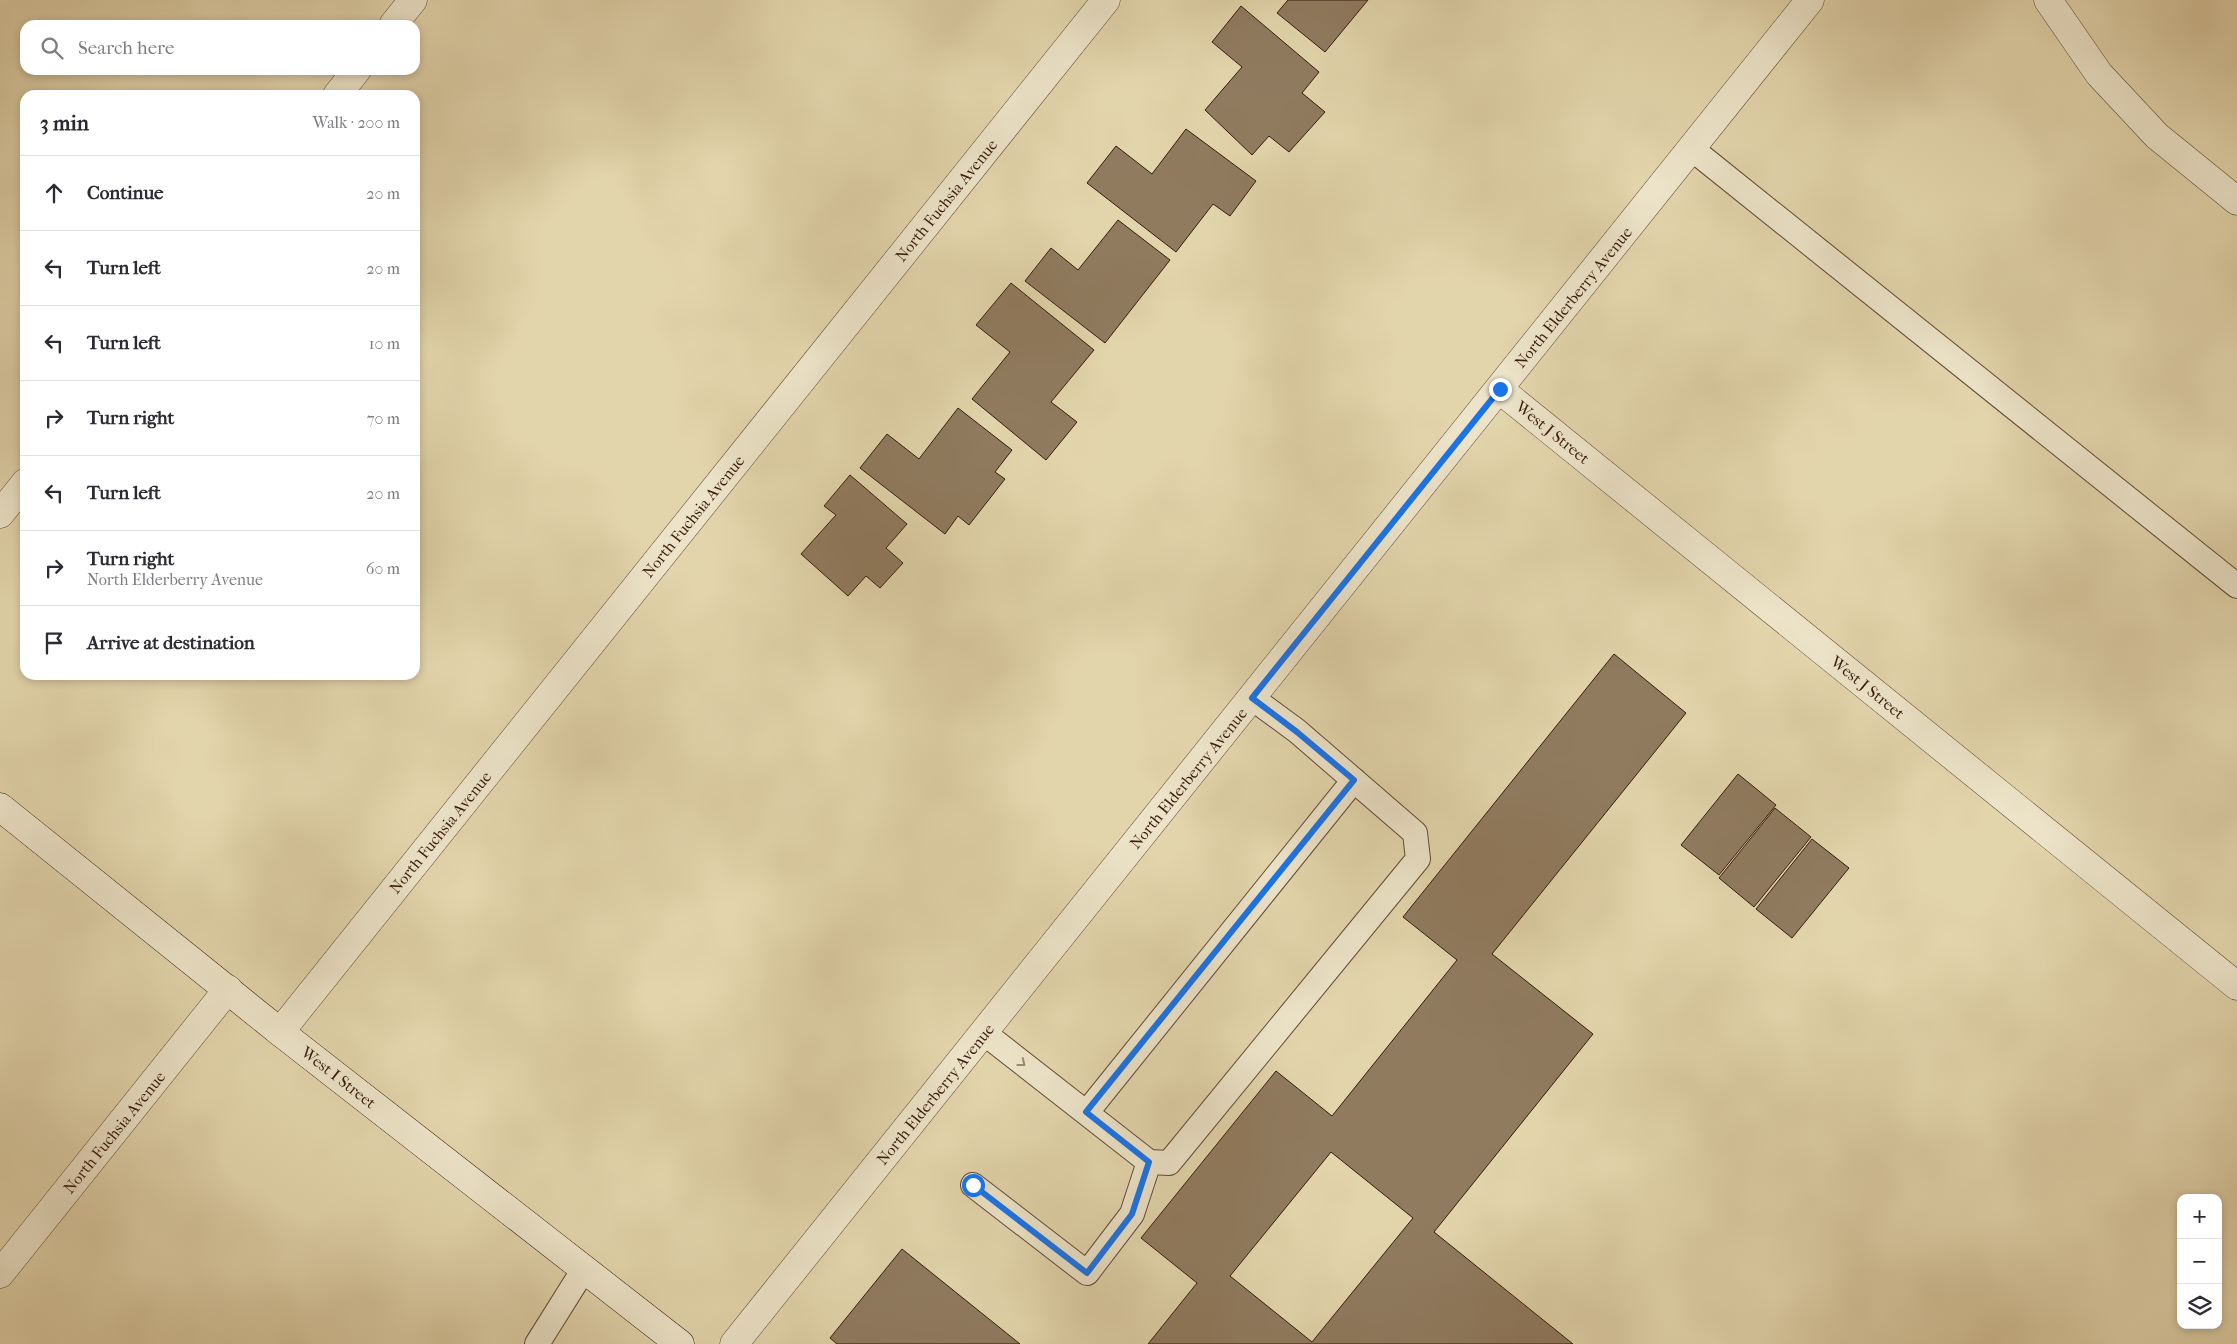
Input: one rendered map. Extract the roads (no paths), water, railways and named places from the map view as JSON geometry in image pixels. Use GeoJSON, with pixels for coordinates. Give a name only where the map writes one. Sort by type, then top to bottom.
{"type":"FeatureCollection","features":[{"type":"Feature","properties":{"kind":"street"},"geometry":{"type":"LineString","coordinates":[[397,20],[413,0]]}},
{"type":"Feature","properties":{"kind":"street","name":"North Fuchsia Avenue"},"geometry":{"type":"LineString","coordinates":[[280,1032],[1106,0]]}},
{"type":"Feature","properties":{"kind":"street","name":"North Elderberry Avenue"},"geometry":{"type":"LineString","coordinates":[[734,1344],[1810,0]]}},
{"type":"Feature","properties":{"kind":"street"},"geometry":{"type":"LineString","coordinates":[[2048,0],[2099,74],[2157,136],[2237,200]]}},
{"type":"Feature","properties":{"kind":"street"},"geometry":{"type":"LineString","coordinates":[[340,90],[353,75]]}},
{"type":"Feature","properties":{"kind":"street","name":"West J Street"},"geometry":{"type":"LineString","coordinates":[[1500,389],[2237,986]]}},
{"type":"Feature","properties":{"kind":"street"},"geometry":{"type":"LineString","coordinates":[[0,514],[20,489]]}},
{"type":"Feature","properties":{"kind":"street","name":"West I Street"},"geometry":{"type":"LineString","coordinates":[[0,807],[280,1032],[680,1344]]}},
{"type":"Feature","properties":{"kind":"street","name":"North Fuchsia Avenue"},"geometry":{"type":"LineString","coordinates":[[0,1274],[228,989]]}},
{"type":"Feature","properties":{"kind":"lane"},"geometry":{"type":"LineString","coordinates":[[1692,149],[2237,586]]}},
{"type":"Feature","properties":{"kind":"lane"},"geometry":{"type":"LineString","coordinates":[[984,1033],[1149,1162],[1169,1163],[1418,859],[1415,833],[1297,732],[1252,698]]}},
{"type":"Feature","properties":{"kind":"lane"},"geometry":{"type":"LineString","coordinates":[[1086,1112],[1354,780]]}},
{"type":"Feature","properties":{"kind":"lane"},"geometry":{"type":"LineString","coordinates":[[973,1185],[1087,1273],[1132,1214],[1149,1162]]}},
{"type":"Feature","properties":{"kind":"lane"},"geometry":{"type":"LineString","coordinates":[[537,1344],[584,1269]]}}]}
